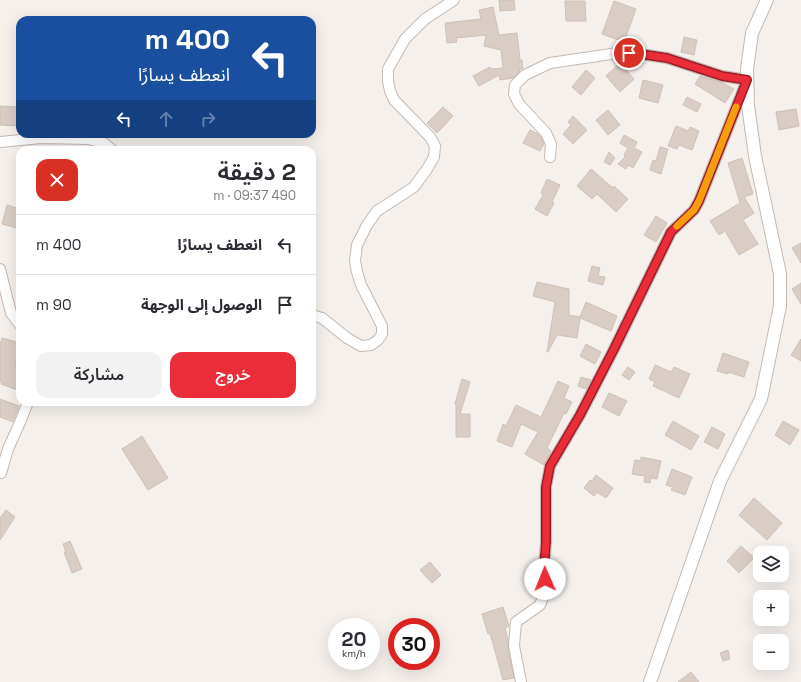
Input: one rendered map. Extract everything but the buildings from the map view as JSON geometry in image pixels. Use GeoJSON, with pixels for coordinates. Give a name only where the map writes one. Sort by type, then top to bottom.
{"type":"FeatureCollection","features":[{"type":"Feature","properties":{"kind":"street"},"geometry":{"type":"LineString","coordinates":[[316,316],[322,318],[347,338],[361,346],[371,345],[378,340],[382,334],[382,326],[361,285],[357,272],[355,261],[357,245],[367,225],[377,211],[414,187],[434,157],[435,146],[430,137],[394,100],[388,81],[388,69],[405,39],[425,19],[454,0]]}},
{"type":"Feature","properties":{"kind":"street"},"geometry":{"type":"LineString","coordinates":[[650,682],[720,481],[761,399],[780,306],[780,274],[755,156],[748,105],[747,69],[752,34],[767,0]]}},
{"type":"Feature","properties":{"kind":"street"},"geometry":{"type":"LineString","coordinates":[[550,157],[551,144],[546,133],[519,104],[514,94],[515,85],[525,76],[550,63],[618,53],[640,54],[667,58],[722,76],[747,80]]}},
{"type":"Feature","properties":{"kind":"street"},"geometry":{"type":"LineString","coordinates":[[521,682],[514,646],[516,622],[540,605],[546,590],[544,569],[546,542],[546,487],[550,466],[580,415],[671,232],[694,210],[699,201],[747,80]]}},
{"type":"Feature","properties":{"kind":"street"},"geometry":{"type":"LineString","coordinates":[[0,142],[41,138],[88,139],[104,143],[107,146]]}},
{"type":"Feature","properties":{"kind":"street"},"geometry":{"type":"LineString","coordinates":[[0,269],[10,313],[16,320]]}},
{"type":"Feature","properties":{"kind":"street"},"geometry":{"type":"LineString","coordinates":[[2,473],[8,449],[22,420],[27,406]]}},
{"type":"Feature","properties":{"kind":"slow traffic"},"geometry":{"type":"LineString","coordinates":[[677,226],[694,210],[699,201],[736,107]]}},
{"type":"Feature","properties":{"kind":"route"},"geometry":{"type":"LineString","coordinates":[[545,579],[546,487],[550,466],[580,415],[614,349],[660,250],[671,232],[694,210],[699,201],[747,80],[722,76],[667,58],[629,53]]}}]}
